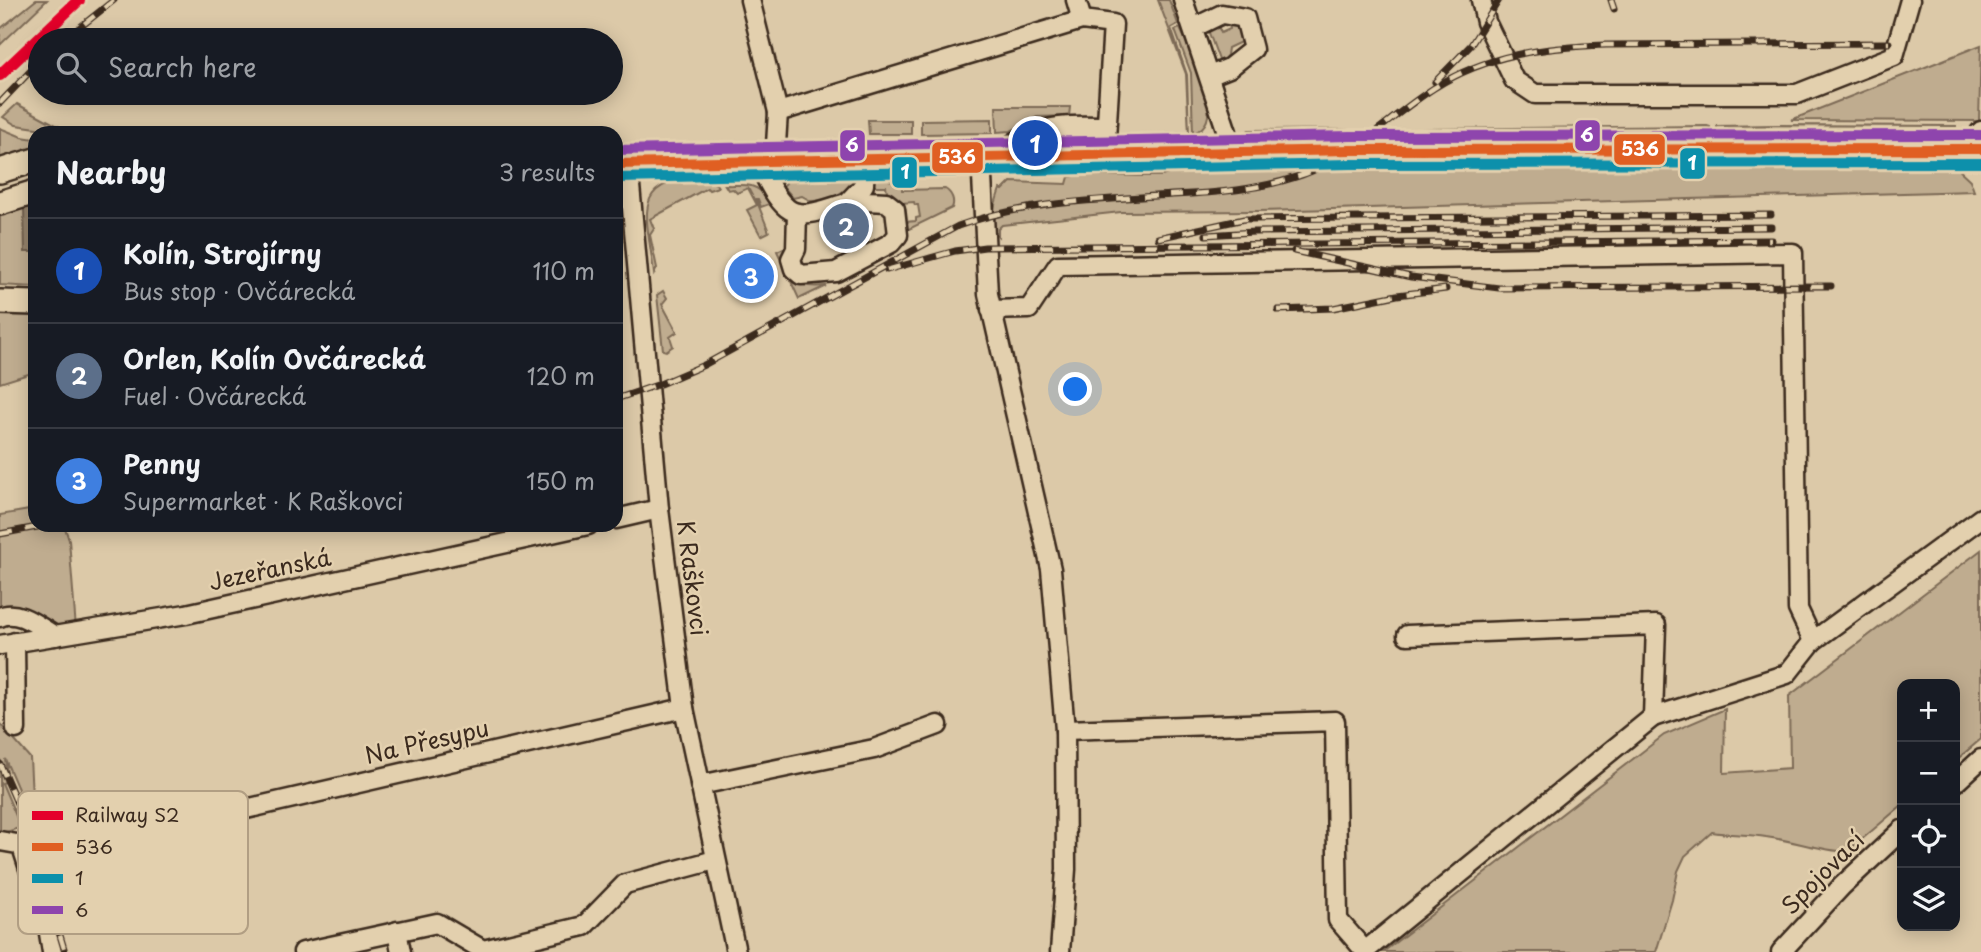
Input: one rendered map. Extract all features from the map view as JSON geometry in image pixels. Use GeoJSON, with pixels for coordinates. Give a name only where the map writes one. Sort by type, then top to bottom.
{"type":"FeatureCollection","features":[{"type":"Feature","properties":{"kind":"main road"},"geometry":{"type":"LineString","coordinates":[[623,164],[1352,150],[1973,149]]}},
{"type":"Feature","properties":{"kind":"main road"},"geometry":{"type":"LineString","coordinates":[[0,171],[28,162]]}},
{"type":"Feature","properties":{"kind":"main road"},"geometry":{"type":"LineString","coordinates":[[0,202],[28,194]]}},
{"type":"Feature","properties":{"kind":"street"},"geometry":{"type":"LineString","coordinates":[[750,0],[778,112],[766,161],[768,182],[788,208],[797,213],[821,211],[847,203],[886,202],[895,209],[898,235],[891,243],[836,272],[801,275],[794,269],[791,260],[796,249],[797,213]]}},
{"type":"Feature","properties":{"kind":"street"},"geometry":{"type":"LineString","coordinates":[[1076,0],[1082,20]]}},
{"type":"Feature","properties":{"kind":"street"},"geometry":{"type":"LineString","coordinates":[[1182,0],[1234,153]]}},
{"type":"Feature","properties":{"kind":"street"},"geometry":{"type":"LineString","coordinates":[[1481,0],[1486,22],[1514,80],[1535,94],[1797,94],[1894,56],[1910,0]]}},
{"type":"Feature","properties":{"kind":"street"},"geometry":{"type":"LineString","coordinates":[[1193,28],[1222,14],[1245,18],[1253,49],[1229,68],[1209,76]]}},
{"type":"Feature","properties":{"kind":"street"},"geometry":{"type":"LineString","coordinates":[[778,112],[1082,20],[1112,24],[1105,155]]}},
{"type":"Feature","properties":{"kind":"street"},"geometry":{"type":"LineString","coordinates":[[1060,952],[1066,869],[1065,730],[1051,569],[992,310],[985,259],[987,157],[1042,128],[1070,125],[1106,126]]}},
{"type":"Feature","properties":{"kind":"street"},"geometry":{"type":"LineString","coordinates":[[1973,149],[1981,131]]}},
{"type":"Feature","properties":{"kind":"street"},"geometry":{"type":"LineString","coordinates":[[847,203],[864,185],[865,159]]}},
{"type":"Feature","properties":{"kind":"street","name":"K Raškovci"},"geometry":{"type":"LineString","coordinates":[[623,173],[659,509],[684,708],[736,952]]}},
{"type":"Feature","properties":{"kind":"street"},"geometry":{"type":"LineString","coordinates":[[992,310],[1029,309],[1058,265],[1793,253],[1798,609],[1812,641]]}},
{"type":"Feature","properties":{"kind":"street"},"geometry":{"type":"LineString","coordinates":[[623,517],[659,509]]}},
{"type":"Feature","properties":{"kind":"street"},"geometry":{"type":"LineString","coordinates":[[1065,730],[1335,721],[1338,920],[1363,951],[1653,717],[1787,674],[1812,641],[1981,519]]}},
{"type":"Feature","properties":{"kind":"street","name":"Jezeřanská"},"geometry":{"type":"LineString","coordinates":[[7,643],[186,614],[556,532]]}},
{"type":"Feature","properties":{"kind":"street"},"geometry":{"type":"LineString","coordinates":[[0,617],[16,614],[55,636]]}},
{"type":"Feature","properties":{"kind":"street"},"geometry":{"type":"LineString","coordinates":[[1407,635],[1656,625],[1653,717]]}},
{"type":"Feature","properties":{"kind":"street"},"geometry":{"type":"LineString","coordinates":[[7,643],[16,729]]}},
{"type":"Feature","properties":{"kind":"street","name":"Na Přesypu"},"geometry":{"type":"LineString","coordinates":[[248,809],[684,708]]}},
{"type":"Feature","properties":{"kind":"street"},"geometry":{"type":"LineString","coordinates":[[700,785],[874,749],[939,725]]}},
{"type":"Feature","properties":{"kind":"street"},"geometry":{"type":"LineString","coordinates":[[1960,778],[1981,759]]}},
{"type":"Feature","properties":{"kind":"street","name":"Spojovací"},"geometry":{"type":"LineString","coordinates":[[1781,952],[1842,886],[1897,835]]}},
{"type":"Feature","properties":{"kind":"street"},"geometry":{"type":"LineString","coordinates":[[0,841],[18,845]]}},
{"type":"Feature","properties":{"kind":"street"},"geometry":{"type":"LineString","coordinates":[[303,952],[437,923],[483,950],[584,926],[625,884],[715,860]]}},
{"type":"Feature","properties":{"kind":"street"},"geometry":{"type":"LineString","coordinates":[[397,931],[401,952]]}},
{"type":"Feature","properties":{"kind":"street"},"geometry":{"type":"LineString","coordinates":[[48,934],[52,952]]}},
{"type":"Feature","properties":{"kind":"shaded area"},"geometry":{"type":"Polygon","coordinates":[[[36,0],[47,0],[0,45],[0,29],[36,0]]]}},
{"type":"Feature","properties":{"kind":"shaded area"},"geometry":{"type":"Polygon","coordinates":[[[1158,0],[1169,0],[1178,24],[1171,28],[1187,75],[1189,134],[1186,74],[1158,0]]]}},
{"type":"Feature","properties":{"kind":"shaded area"},"geometry":{"type":"Polygon","coordinates":[[[1229,22],[1241,22],[1247,39],[1228,48],[1227,55],[1223,60],[1219,60],[1208,30],[1217,24],[1221,33],[1230,29],[1229,22]]]}},
{"type":"Feature","properties":{"kind":"shaded area"},"geometry":{"type":"Polygon","coordinates":[[[1180,28],[1198,68],[1208,100],[1208,115],[1204,126],[1193,133],[1191,73],[1175,30],[1180,28]]]}},
{"type":"Feature","properties":{"kind":"shaded area"},"geometry":{"type":"Polygon","coordinates":[[[1981,45],[1979,121],[1791,120],[1981,45]]]}},
{"type":"Feature","properties":{"kind":"shaded area"},"geometry":{"type":"Polygon","coordinates":[[[17,104],[58,126],[16,125],[3,117],[17,104]]]}},
{"type":"Feature","properties":{"kind":"shaded area"},"geometry":{"type":"Polygon","coordinates":[[[996,107],[1070,107],[1069,116],[1037,117],[1011,131],[997,132],[996,107]]]}},
{"type":"Feature","properties":{"kind":"shaded area"},"geometry":{"type":"Polygon","coordinates":[[[992,119],[992,133],[921,134],[921,120],[992,119]]]}},
{"type":"Feature","properties":{"kind":"shaded area"},"geometry":{"type":"Polygon","coordinates":[[[868,120],[911,120],[911,134],[869,134],[868,120]]]}},
{"type":"Feature","properties":{"kind":"shaded area"},"geometry":{"type":"Polygon","coordinates":[[[1717,126],[1956,126],[1956,138],[1718,139],[1717,126]]]}},
{"type":"Feature","properties":{"kind":"shaded area"},"geometry":{"type":"Polygon","coordinates":[[[1710,127],[1710,139],[1367,142],[1377,136],[1394,137],[1421,129],[1710,127]]]}},
{"type":"Feature","properties":{"kind":"shaded area"},"geometry":{"type":"Polygon","coordinates":[[[0,128],[28,138],[28,150],[0,160],[0,128]]]}},
{"type":"Feature","properties":{"kind":"shaded area"},"geometry":{"type":"Polygon","coordinates":[[[1359,129],[1370,133],[1357,142],[1264,141],[1250,130],[1359,129]]]}},
{"type":"Feature","properties":{"kind":"shaded area"},"geometry":{"type":"Polygon","coordinates":[[[1732,159],[1956,167],[1970,180],[1974,191],[1259,211],[1121,212],[1002,225],[998,229],[998,236],[993,226],[993,213],[1000,189],[1003,190],[1011,182],[1067,184],[1069,177],[1075,176],[1162,176],[1188,168],[1304,162],[1732,159]]]}},
{"type":"Feature","properties":{"kind":"shaded area"},"geometry":{"type":"Polygon","coordinates":[[[850,175],[855,179],[853,185],[834,197],[834,200],[811,201],[802,196],[793,198],[783,186],[786,183],[783,177],[786,176],[850,175]]]}},
{"type":"Feature","properties":{"kind":"shaded area"},"geometry":{"type":"Polygon","coordinates":[[[700,178],[718,187],[709,190],[707,188],[650,219],[654,229],[650,235],[657,268],[654,274],[647,220],[652,195],[662,186],[677,180],[700,178]]]}},
{"type":"Feature","properties":{"kind":"shaded area"},"geometry":{"type":"Polygon","coordinates":[[[875,180],[902,183],[902,190],[945,189],[952,197],[952,208],[905,231],[905,222],[916,221],[916,218],[920,217],[918,205],[914,202],[901,203],[895,197],[888,196],[886,186],[872,186],[875,180]]]}},
{"type":"Feature","properties":{"kind":"shaded area"},"geometry":{"type":"Polygon","coordinates":[[[725,185],[753,187],[766,198],[769,197],[772,203],[761,207],[756,199],[769,232],[761,236],[747,210],[757,205],[748,188],[737,193],[733,189],[728,190],[725,185]]]}},
{"type":"Feature","properties":{"kind":"shaded area"},"geometry":{"type":"Polygon","coordinates":[[[28,203],[28,287],[0,285],[0,212],[28,203]]]}},
{"type":"Feature","properties":{"kind":"shaded area"},"geometry":{"type":"Polygon","coordinates":[[[24,206],[28,206],[28,252],[25,252],[24,206]]]}},
{"type":"Feature","properties":{"kind":"shaded area"},"geometry":{"type":"Polygon","coordinates":[[[790,245],[794,279],[804,286],[826,286],[799,299],[777,251],[790,245]]]}},
{"type":"Feature","properties":{"kind":"shaded area"},"geometry":{"type":"Polygon","coordinates":[[[663,291],[667,298],[662,304],[677,332],[670,337],[673,346],[666,351],[663,350],[657,295],[663,291]]]}},
{"type":"Feature","properties":{"kind":"shaded area"},"geometry":{"type":"Polygon","coordinates":[[[0,313],[28,315],[28,374],[0,383],[0,313]]]}},
{"type":"Feature","properties":{"kind":"shaded area"},"geometry":{"type":"Polygon","coordinates":[[[28,510],[28,532],[66,532],[76,629],[61,630],[17,607],[0,606],[0,515],[28,510]]]}},
{"type":"Feature","properties":{"kind":"shaded area"},"geometry":{"type":"Polygon","coordinates":[[[1981,550],[1981,739],[1960,757],[1960,679],[1897,679],[1897,809],[1847,852],[1766,837],[1712,832],[1685,856],[1678,871],[1656,952],[1383,952],[1664,735],[1725,709],[1724,773],[1790,768],[1789,696],[1981,550]]]}},
{"type":"Feature","properties":{"kind":"shaded area"},"geometry":{"type":"Polygon","coordinates":[[[0,724],[30,758],[32,791],[19,791],[5,759],[8,781],[2,783],[18,821],[18,828],[0,834],[0,724]]]}},
{"type":"Feature","properties":{"kind":"railway"},"geometry":{"type":"LineString","coordinates":[[79,28],[114,0]]}},
{"type":"Feature","properties":{"kind":"railway"},"geometry":{"type":"LineString","coordinates":[[1435,82],[1471,45],[1499,0]]}},
{"type":"Feature","properties":{"kind":"railway"},"geometry":{"type":"LineString","coordinates":[[1611,0],[1614,9]]}},
{"type":"Feature","properties":{"kind":"railway"},"geometry":{"type":"LineString","coordinates":[[623,397],[704,365],[958,226],[1010,211],[1037,207],[1090,200],[1221,192],[1286,180],[1321,167],[1338,157],[1454,76],[1496,60],[1539,51],[1606,45],[1889,43]]}},
{"type":"Feature","properties":{"kind":"railway"},"geometry":{"type":"LineString","coordinates":[[0,103],[28,74]]}},
{"type":"Feature","properties":{"kind":"railway"},"geometry":{"type":"LineString","coordinates":[[1158,238],[1244,219],[1771,215]]}},
{"type":"Feature","properties":{"kind":"railway"},"geometry":{"type":"LineString","coordinates":[[1206,235],[1254,232],[1771,227]]}},
{"type":"Feature","properties":{"kind":"railway"},"geometry":{"type":"LineString","coordinates":[[887,270],[955,251],[985,247],[1771,240]]}},
{"type":"Feature","properties":{"kind":"railway"},"geometry":{"type":"LineString","coordinates":[[1294,251],[1411,277],[1499,288],[1831,286]]}},
{"type":"Feature","properties":{"kind":"railway"},"geometry":{"type":"LineString","coordinates":[[1278,310],[1333,308],[1397,295],[1446,289]]}},
{"type":"Feature","properties":{"kind":"railway"},"geometry":{"type":"LineString","coordinates":[[0,534],[28,529]]}},
{"type":"Feature","properties":{"kind":"railway"},"geometry":{"type":"LineString","coordinates":[[0,764],[18,805]]}},
{"type":"Feature","properties":{"kind":"railway"},"geometry":{"type":"LineString","coordinates":[[60,934],[65,952]]}},
{"type":"Feature","properties":{"kind":"rail line","name":"S2"},"geometry":{"type":"LineString","coordinates":[[50,28],[79,0]]}},
{"type":"Feature","properties":{"kind":"rail line","name":"S2"},"geometry":{"type":"LineString","coordinates":[[0,75],[28,48]]}},
{"type":"Feature","properties":{"kind":"transit line","name":"6"},"geometry":{"type":"LineString","coordinates":[[623,150],[1351,136],[1981,135]]}},
{"type":"Feature","properties":{"kind":"transit line","name":"536"},"geometry":{"type":"LineString","coordinates":[[623,164],[1351,150],[1981,149]]}},
{"type":"Feature","properties":{"kind":"transit line","name":"1"},"geometry":{"type":"LineString","coordinates":[[623,178],[1351,164],[1981,163]]}},
{"type":"Feature","properties":{"kind":"place","name":"Kolín, Strojírny"},"geometry":{"type":"Point","coordinates":[1035,143]}},
{"type":"Feature","properties":{"kind":"place","name":"Orlen, Kolín Ovčárecká"},"geometry":{"type":"Point","coordinates":[846,226]}},
{"type":"Feature","properties":{"kind":"place","name":"Penny"},"geometry":{"type":"Point","coordinates":[751,276]}}]}
